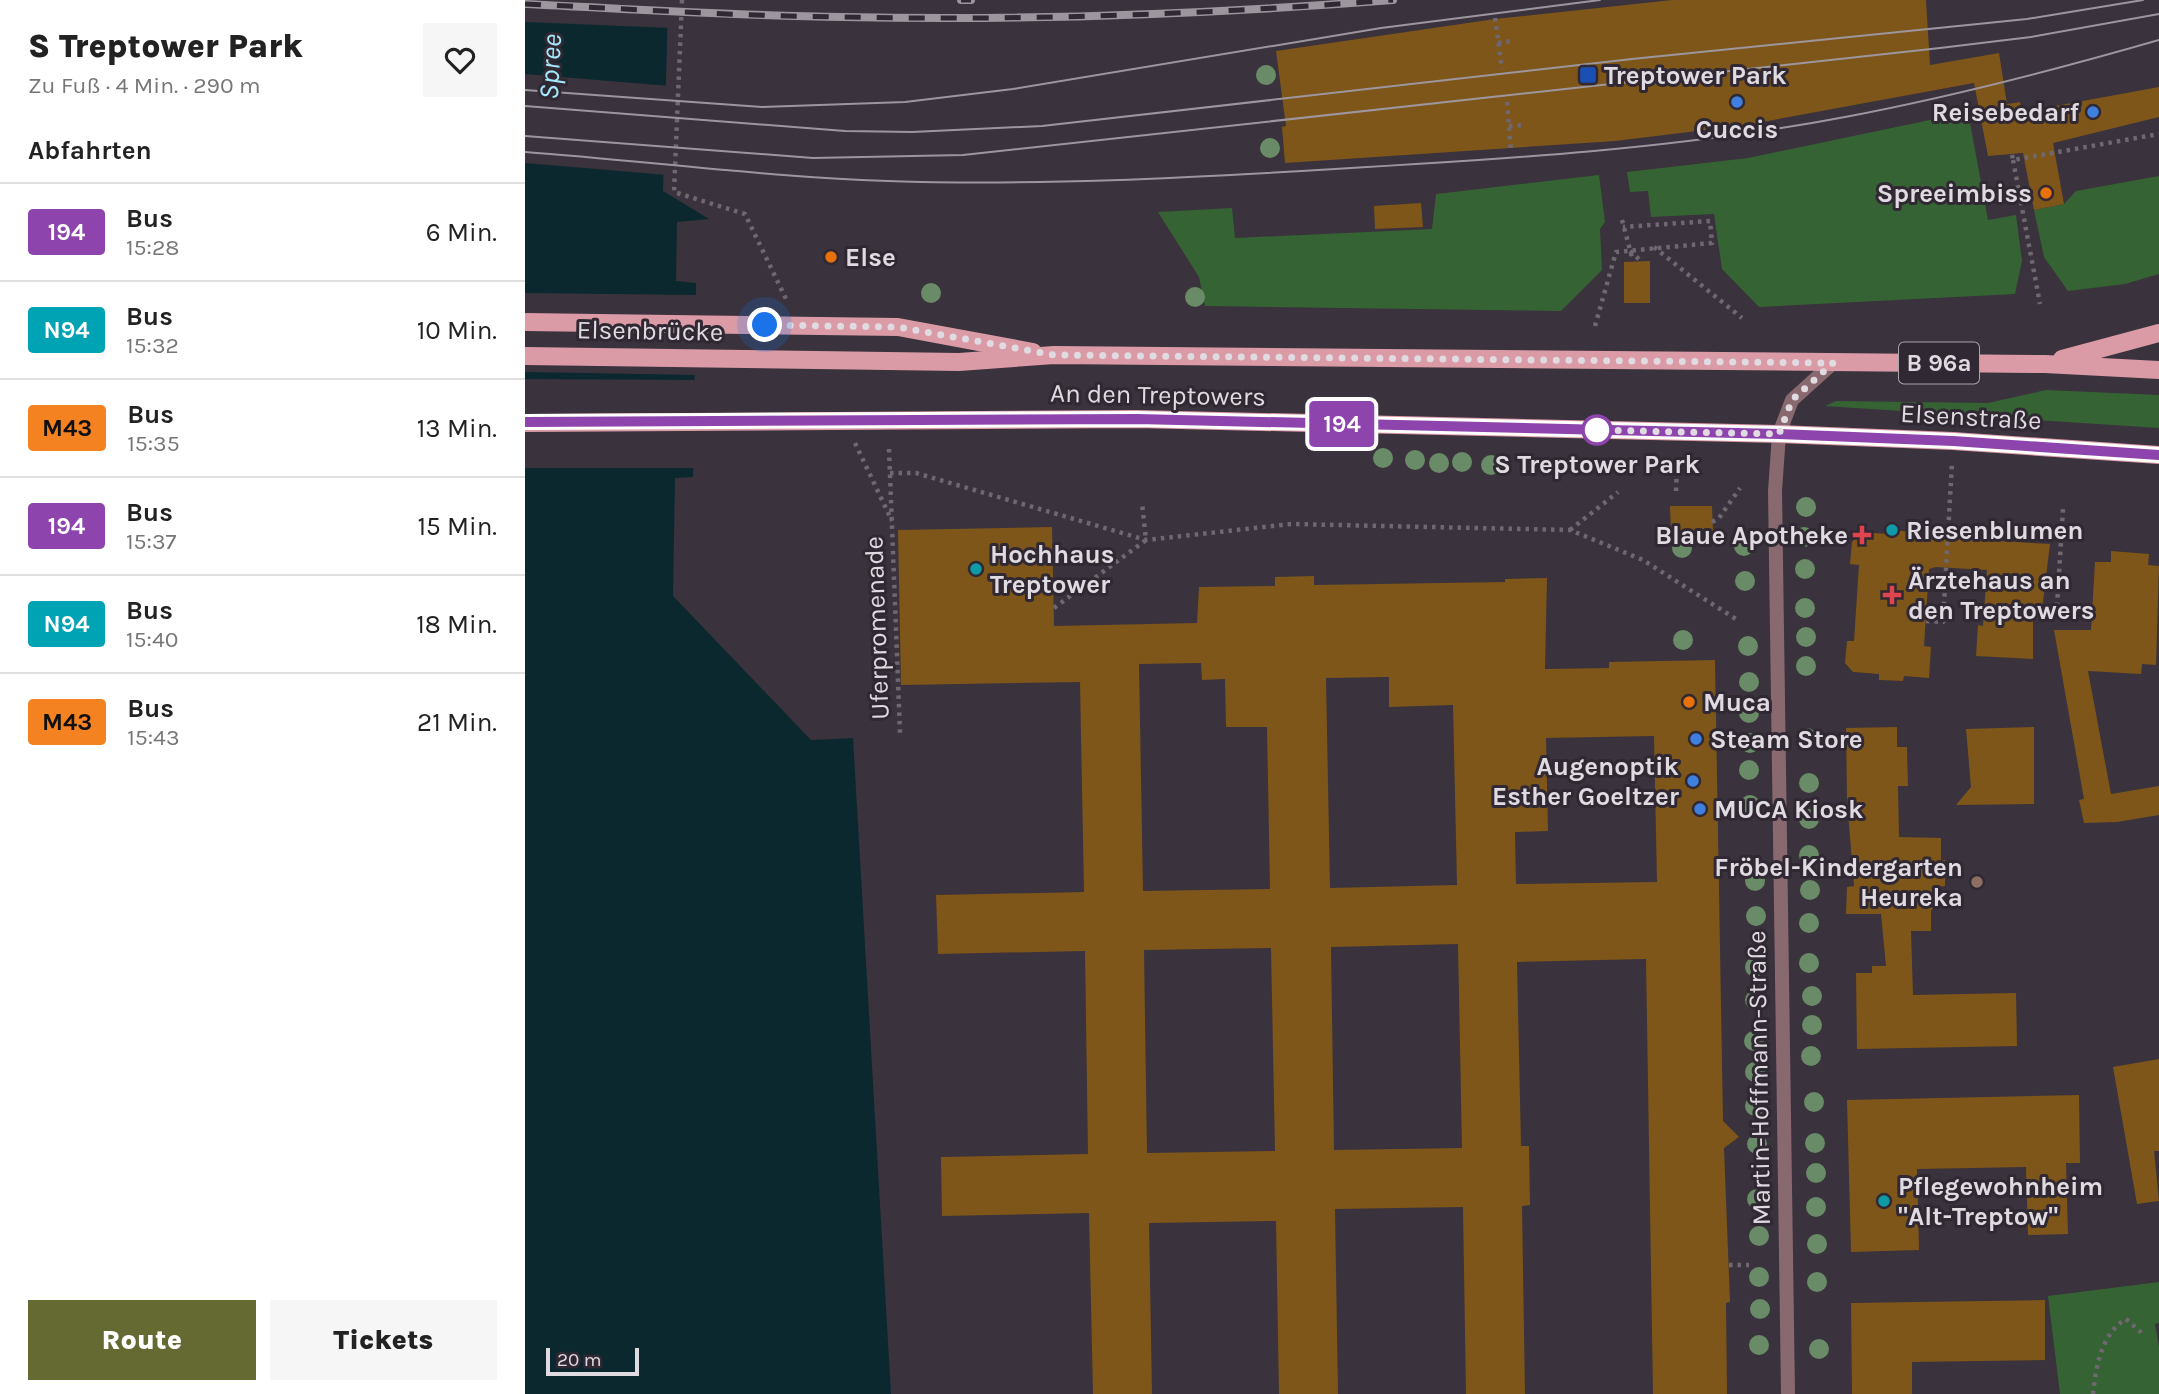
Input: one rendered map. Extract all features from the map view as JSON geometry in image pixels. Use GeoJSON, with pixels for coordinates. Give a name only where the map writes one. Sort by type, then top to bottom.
{"type":"FeatureCollection","features":[{"type":"Feature","properties":{"kind":"main road","name":"Elsenbrücke"},"geometry":{"type":"LineString","coordinates":[[525,323],[898,327]]}},
{"type":"Feature","properties":{"kind":"main road","name":"An den Treptowers"},"geometry":{"type":"LineString","coordinates":[[898,327],[1054,355]]}},
{"type":"Feature","properties":{"kind":"main road","name":"Elsenstraße"},"geometry":{"type":"LineString","coordinates":[[2045,364],[2159,333]]}},
{"type":"Feature","properties":{"kind":"main road","name":"An den Treptowers"},"geometry":{"type":"LineString","coordinates":[[900,360],[959,362],[1054,355],[1833,363]]}},
{"type":"Feature","properties":{"kind":"main road","name":"Elsenbrücke"},"geometry":{"type":"LineString","coordinates":[[525,356],[900,360]]}},
{"type":"Feature","properties":{"kind":"main road","name":"Elsenstraße"},"geometry":{"type":"LineString","coordinates":[[1833,363],[2045,364],[2159,370]]}},
{"type":"Feature","properties":{"kind":"main road","name":"An den Treptowers"},"geometry":{"type":"LineString","coordinates":[[525,422],[1151,420],[1779,434]]}},
{"type":"Feature","properties":{"kind":"main road","name":"Elsenstraße"},"geometry":{"type":"LineString","coordinates":[[1779,434],[1953,441],[2159,454]]}},
{"type":"Feature","properties":{"kind":"street","name":"Martin-Hoffmann-Straße"},"geometry":{"type":"LineString","coordinates":[[1788,1394],[1775,502],[1779,434],[1792,400],[1833,363]]}},
{"type":"Feature","properties":{"kind":"path"},"geometry":{"type":"LineString","coordinates":[[682,0],[674,192],[745,214]]}},
{"type":"Feature","properties":{"kind":"path"},"geometry":{"type":"LineString","coordinates":[[1495,18],[1502,69]]}},
{"type":"Feature","properties":{"kind":"path"},"geometry":{"type":"LineString","coordinates":[[1499,43],[1511,41]]}},
{"type":"Feature","properties":{"kind":"path"},"geometry":{"type":"LineString","coordinates":[[1507,102],[1511,150]]}},
{"type":"Feature","properties":{"kind":"path"},"geometry":{"type":"LineString","coordinates":[[1509,126],[1523,125]]}},
{"type":"Feature","properties":{"kind":"path"},"geometry":{"type":"LineString","coordinates":[[2040,304],[2013,157],[2159,134]]}},
{"type":"Feature","properties":{"kind":"path"},"geometry":{"type":"LineString","coordinates":[[1622,219],[1633,261]]}},
{"type":"Feature","properties":{"kind":"path"},"geometry":{"type":"LineString","coordinates":[[1595,326],[1616,252],[1712,243],[1710,221],[1623,228]]}},
{"type":"Feature","properties":{"kind":"path"},"geometry":{"type":"LineString","coordinates":[[1653,247],[1742,318]]}},
{"type":"Feature","properties":{"kind":"path"},"geometry":{"type":"LineString","coordinates":[[1629,250],[1641,261]]}},
{"type":"Feature","properties":{"kind":"path"},"geometry":{"type":"LineString","coordinates":[[1926,621],[1943,622],[1953,441]]}},
{"type":"Feature","properties":{"kind":"path","name":"Uferpromenade"},"geometry":{"type":"LineString","coordinates":[[889,449],[900,733]]}},
{"type":"Feature","properties":{"kind":"path"},"geometry":{"type":"LineString","coordinates":[[1677,466],[1677,491]]}},
{"type":"Feature","properties":{"kind":"path"},"geometry":{"type":"LineString","coordinates":[[890,473],[916,473],[1146,540],[1291,524],[1570,530],[1643,561],[1739,621]]}},
{"type":"Feature","properties":{"kind":"path"},"geometry":{"type":"LineString","coordinates":[[1712,522],[1719,518],[1740,488]]}},
{"type":"Feature","properties":{"kind":"path"},"geometry":{"type":"LineString","coordinates":[[1570,530],[1618,492]]}},
{"type":"Feature","properties":{"kind":"path"},"geometry":{"type":"LineString","coordinates":[[1142,503],[1146,540]]}},
{"type":"Feature","properties":{"kind":"path"},"geometry":{"type":"LineString","coordinates":[[2057,606],[2063,509]]}},
{"type":"Feature","properties":{"kind":"path"},"geometry":{"type":"LineString","coordinates":[[1712,514],[1719,518]]}},
{"type":"Feature","properties":{"kind":"path"},"geometry":{"type":"LineString","coordinates":[[1054,608],[1146,540]]}},
{"type":"Feature","properties":{"kind":"path"},"geometry":{"type":"LineString","coordinates":[[1729,1265],[1749,1265]]}},
{"type":"Feature","properties":{"kind":"path"},"geometry":{"type":"LineString","coordinates":[[2093,1394],[2096,1364],[2116,1325],[2126,1319],[2144,1335]]}},
{"type":"Feature","properties":{"kind":"green space"},"geometry":{"type":"Polygon","coordinates":[[[1968,112],[1988,220],[2016,215],[2022,261],[2015,294],[1759,307],[1722,269],[1714,214],[1651,217],[1648,191],[1630,192],[1627,172],[1748,158],[1968,112]]]}},
{"type":"Feature","properties":{"kind":"green space"},"geometry":{"type":"Polygon","coordinates":[[[1599,175],[1605,222],[1600,229],[1602,270],[1561,311],[1205,306],[1199,277],[1158,212],[1232,208],[1235,238],[1432,229],[1436,194],[1599,175]]]}},
{"type":"Feature","properties":{"kind":"green space"},"geometry":{"type":"Polygon","coordinates":[[[2159,176],[2159,274],[2125,284],[2068,291],[2044,257],[2034,210],[2064,204],[2076,191],[2159,176]]]}},
{"type":"Feature","properties":{"kind":"green space"},"geometry":{"type":"Polygon","coordinates":[[[2046,390],[2159,395],[2159,428],[1825,406],[1836,401],[1988,403],[2046,390]]]}},
{"type":"Feature","properties":{"kind":"green space"},"geometry":{"type":"Polygon","coordinates":[[[2159,1282],[2159,1323],[2155,1324],[2159,1347],[2159,1394],[2060,1394],[2048,1296],[2159,1282]]]}},
{"type":"Feature","properties":{"kind":"water","name":"Spree"},"geometry":{"type":"Polygon","coordinates":[[[525,0],[668,5],[663,191],[709,219],[677,222],[676,281],[696,283],[693,477],[675,478],[673,596],[811,740],[853,738],[891,1394],[525,1394],[525,0]]]}},
{"type":"Feature","properties":{"kind":"pier"},"geometry":{"type":"Polygon","coordinates":[[[525,0],[674,0],[671,28],[525,22],[525,0]]]}},
{"type":"Feature","properties":{"kind":"pier"},"geometry":{"type":"Polygon","coordinates":[[[525,74],[670,86],[667,175],[525,163],[525,74]]]}},
{"type":"Feature","properties":{"kind":"pier"},"geometry":{"type":"Polygon","coordinates":[[[525,293],[699,295],[698,375],[525,372],[525,293]]]}},
{"type":"Feature","properties":{"kind":"pier"},"geometry":{"type":"Polygon","coordinates":[[[525,379],[698,380],[696,468],[525,468],[525,379]]]}},
{"type":"Feature","properties":{"kind":"building"},"geometry":{"type":"Polygon","coordinates":[[[1672,0],[1926,0],[1930,65],[1999,53],[2007,104],[2020,102],[2022,112],[2159,87],[2159,117],[2053,143],[2064,204],[2034,210],[2023,153],[1988,156],[1974,83],[1746,125],[1615,141],[1285,163],[1282,127],[1286,126],[1276,51],[1495,19],[1672,0]]]}},
{"type":"Feature","properties":{"kind":"building"},"geometry":{"type":"Polygon","coordinates":[[[1421,203],[1423,227],[1375,229],[1374,206],[1421,203]]]}},
{"type":"Feature","properties":{"kind":"building"},"geometry":{"type":"Polygon","coordinates":[[[1650,261],[1650,303],[1624,303],[1624,262],[1650,261]]]}},
{"type":"Feature","properties":{"kind":"building"},"geometry":{"type":"Polygon","coordinates":[[[1670,506],[1712,506],[1713,531],[1671,533],[1670,506]]]}},
{"type":"Feature","properties":{"kind":"building"},"geometry":{"type":"Polygon","coordinates":[[[1052,527],[1054,626],[1197,623],[1199,587],[1275,586],[1275,577],[1314,576],[1314,585],[1505,582],[1505,579],[1547,578],[1545,669],[1609,668],[1609,662],[1715,660],[1723,1121],[1739,1137],[1724,1148],[1730,1302],[1726,1303],[1727,1394],[1653,1394],[1646,959],[1517,962],[1521,1146],[1529,1146],[1530,1205],[1522,1206],[1525,1394],[1466,1394],[1463,1207],[1335,1209],[1338,1394],[1279,1394],[1276,1221],[1149,1223],[1152,1394],[1093,1394],[1089,1213],[942,1216],[941,1157],[1088,1154],[1085,951],[938,954],[936,895],[1084,892],[1080,682],[901,685],[898,530],[1052,527]],[[1201,663],[1139,664],[1143,891],[1270,889],[1267,727],[1226,727],[1225,679],[1202,680],[1201,663]],[[1389,677],[1326,678],[1330,888],[1457,885],[1453,705],[1389,707],[1389,677]],[[1654,736],[1546,738],[1548,831],[1515,832],[1516,884],[1657,882],[1654,736]],[[1458,944],[1331,947],[1334,1150],[1462,1148],[1458,944]],[[1271,948],[1144,950],[1147,1153],[1275,1151],[1271,948]]]}},
{"type":"Feature","properties":{"kind":"building"},"geometry":{"type":"Polygon","coordinates":[[[1888,530],[1915,532],[1914,536],[2050,544],[2041,618],[2033,619],[2033,659],[1976,656],[1978,625],[1983,626],[1987,570],[1936,567],[1929,569],[1924,646],[1931,647],[1929,678],[1904,676],[1903,681],[1879,680],[1879,674],[1853,672],[1845,663],[1847,641],[1854,641],[1859,565],[1850,564],[1852,542],[1861,532],[1888,534],[1888,530]]]}},
{"type":"Feature","properties":{"kind":"building"},"geometry":{"type":"Polygon","coordinates":[[[2111,551],[2149,554],[2148,565],[2159,566],[2156,665],[2142,664],[2141,674],[2088,671],[2111,794],[2159,786],[2159,815],[2117,822],[2084,823],[2079,800],[2084,799],[2054,630],[2091,630],[2095,562],[2111,562],[2111,551]]]}},
{"type":"Feature","properties":{"kind":"building"},"geometry":{"type":"Polygon","coordinates":[[[1897,727],[1897,747],[1907,747],[1908,786],[1898,786],[1899,837],[1941,838],[1941,860],[1945,860],[1945,886],[1938,887],[1937,902],[1931,911],[1931,931],[1911,931],[1913,995],[2016,993],[2017,1046],[1857,1049],[1856,973],[1872,973],[1872,966],[1886,966],[1881,914],[1846,914],[1847,887],[1854,886],[1847,800],[1846,728],[1897,727]]]}},
{"type":"Feature","properties":{"kind":"building"},"geometry":{"type":"Polygon","coordinates":[[[2034,727],[2034,804],[1956,805],[1971,787],[1966,729],[2034,727]]]}},
{"type":"Feature","properties":{"kind":"building"},"geometry":{"type":"Polygon","coordinates":[[[2159,1059],[2159,1151],[2154,1151],[2159,1201],[2137,1204],[2113,1067],[2159,1059]]]}},
{"type":"Feature","properties":{"kind":"building","name":"Pflegewohnheim \"Alt-Treptow\""},"geometry":{"type":"Polygon","coordinates":[[[2079,1095],[2080,1163],[2066,1163],[2068,1234],[2028,1235],[2026,1167],[1917,1169],[1919,1250],[1851,1252],[1847,1100],[2079,1095]]]}},
{"type":"Feature","properties":{"kind":"building"},"geometry":{"type":"Polygon","coordinates":[[[2045,1300],[2045,1360],[1912,1362],[1912,1394],[1852,1394],[1851,1303],[2045,1300]]]}},
{"type":"Feature","properties":{"kind":"tram line"},"geometry":{"type":"LineString","coordinates":[[525,90],[762,107],[905,102],[1013,89],[1381,28],[1600,0]]}},
{"type":"Feature","properties":{"kind":"tram line"},"geometry":{"type":"LineString","coordinates":[[525,106],[845,131],[912,132],[1042,126],[1632,59],[2027,19],[2143,0]]}},
{"type":"Feature","properties":{"kind":"tram line"},"geometry":{"type":"LineString","coordinates":[[525,136],[813,158],[963,155],[1940,48],[2031,37],[2159,14]]}},
{"type":"Feature","properties":{"kind":"tram line"},"geometry":{"type":"LineString","coordinates":[[525,152],[797,176],[944,182],[1167,178],[1463,161],[1655,145],[1782,128],[1964,92],[2159,40]]}},
{"type":"Feature","properties":{"kind":"railway"},"geometry":{"type":"LineString","coordinates":[[961,0],[971,0]]}},
{"type":"Feature","properties":{"kind":"railway"},"geometry":{"type":"LineString","coordinates":[[525,4],[763,15],[980,18],[1187,13],[1393,0]]}},
{"type":"Feature","properties":{"kind":"bus line","name":"194"},"geometry":{"type":"LineString","coordinates":[[525,422],[1137,419],[1779,434],[1953,441],[2159,455]]}},
{"type":"Feature","properties":{"kind":"place","name":"Treptower Park"},"geometry":{"type":"Point","coordinates":[1588,75]}},
{"type":"Feature","properties":{"kind":"place","name":"Cuccis"},"geometry":{"type":"Point","coordinates":[1737,102]}},
{"type":"Feature","properties":{"kind":"place","name":"Reisebedarf"},"geometry":{"type":"Point","coordinates":[2093,112]}},
{"type":"Feature","properties":{"kind":"place","name":"Spreeimbiss"},"geometry":{"type":"Point","coordinates":[2046,193]}},
{"type":"Feature","properties":{"kind":"place","name":"Else"},"geometry":{"type":"Point","coordinates":[831,257]}},
{"type":"Feature","properties":{"kind":"place","name":"S Treptower Park"},"geometry":{"type":"Point","coordinates":[1597,430]}},
{"type":"Feature","properties":{"kind":"place","name":"Riesenblumen"},"geometry":{"type":"Point","coordinates":[1892,530]}},
{"type":"Feature","properties":{"kind":"place","name":"Blaue Apotheke"},"geometry":{"type":"Point","coordinates":[1862,535]}},
{"type":"Feature","properties":{"kind":"place","name":"Hochhaus Treptower"},"geometry":{"type":"Point","coordinates":[976,569]}},
{"type":"Feature","properties":{"kind":"place","name":"Ärztehaus an den Treptowers"},"geometry":{"type":"Point","coordinates":[1892,595]}},
{"type":"Feature","properties":{"kind":"place","name":"Muca"},"geometry":{"type":"Point","coordinates":[1689,702]}},
{"type":"Feature","properties":{"kind":"place","name":"Steam Store"},"geometry":{"type":"Point","coordinates":[1696,739]}},
{"type":"Feature","properties":{"kind":"place","name":"Augenoptik Esther Goeltzer"},"geometry":{"type":"Point","coordinates":[1693,781]}},
{"type":"Feature","properties":{"kind":"place","name":"MUCA Kiosk"},"geometry":{"type":"Point","coordinates":[1700,809]}},
{"type":"Feature","properties":{"kind":"place","name":"Fröbel-Kindergarten Heureka"},"geometry":{"type":"Point","coordinates":[1977,882]}},
{"type":"Feature","properties":{"kind":"place","name":"Pflegewohnheim \"Alt-Treptow\""},"geometry":{"type":"Point","coordinates":[1884,1201]}},
{"type":"Feature","properties":{"kind":"route"},"geometry":{"type":"LineString","coordinates":[[765,325],[898,327],[1054,355],[1833,363],[1792,400],[1779,434],[1591,430],[1597,430]]}}]}
